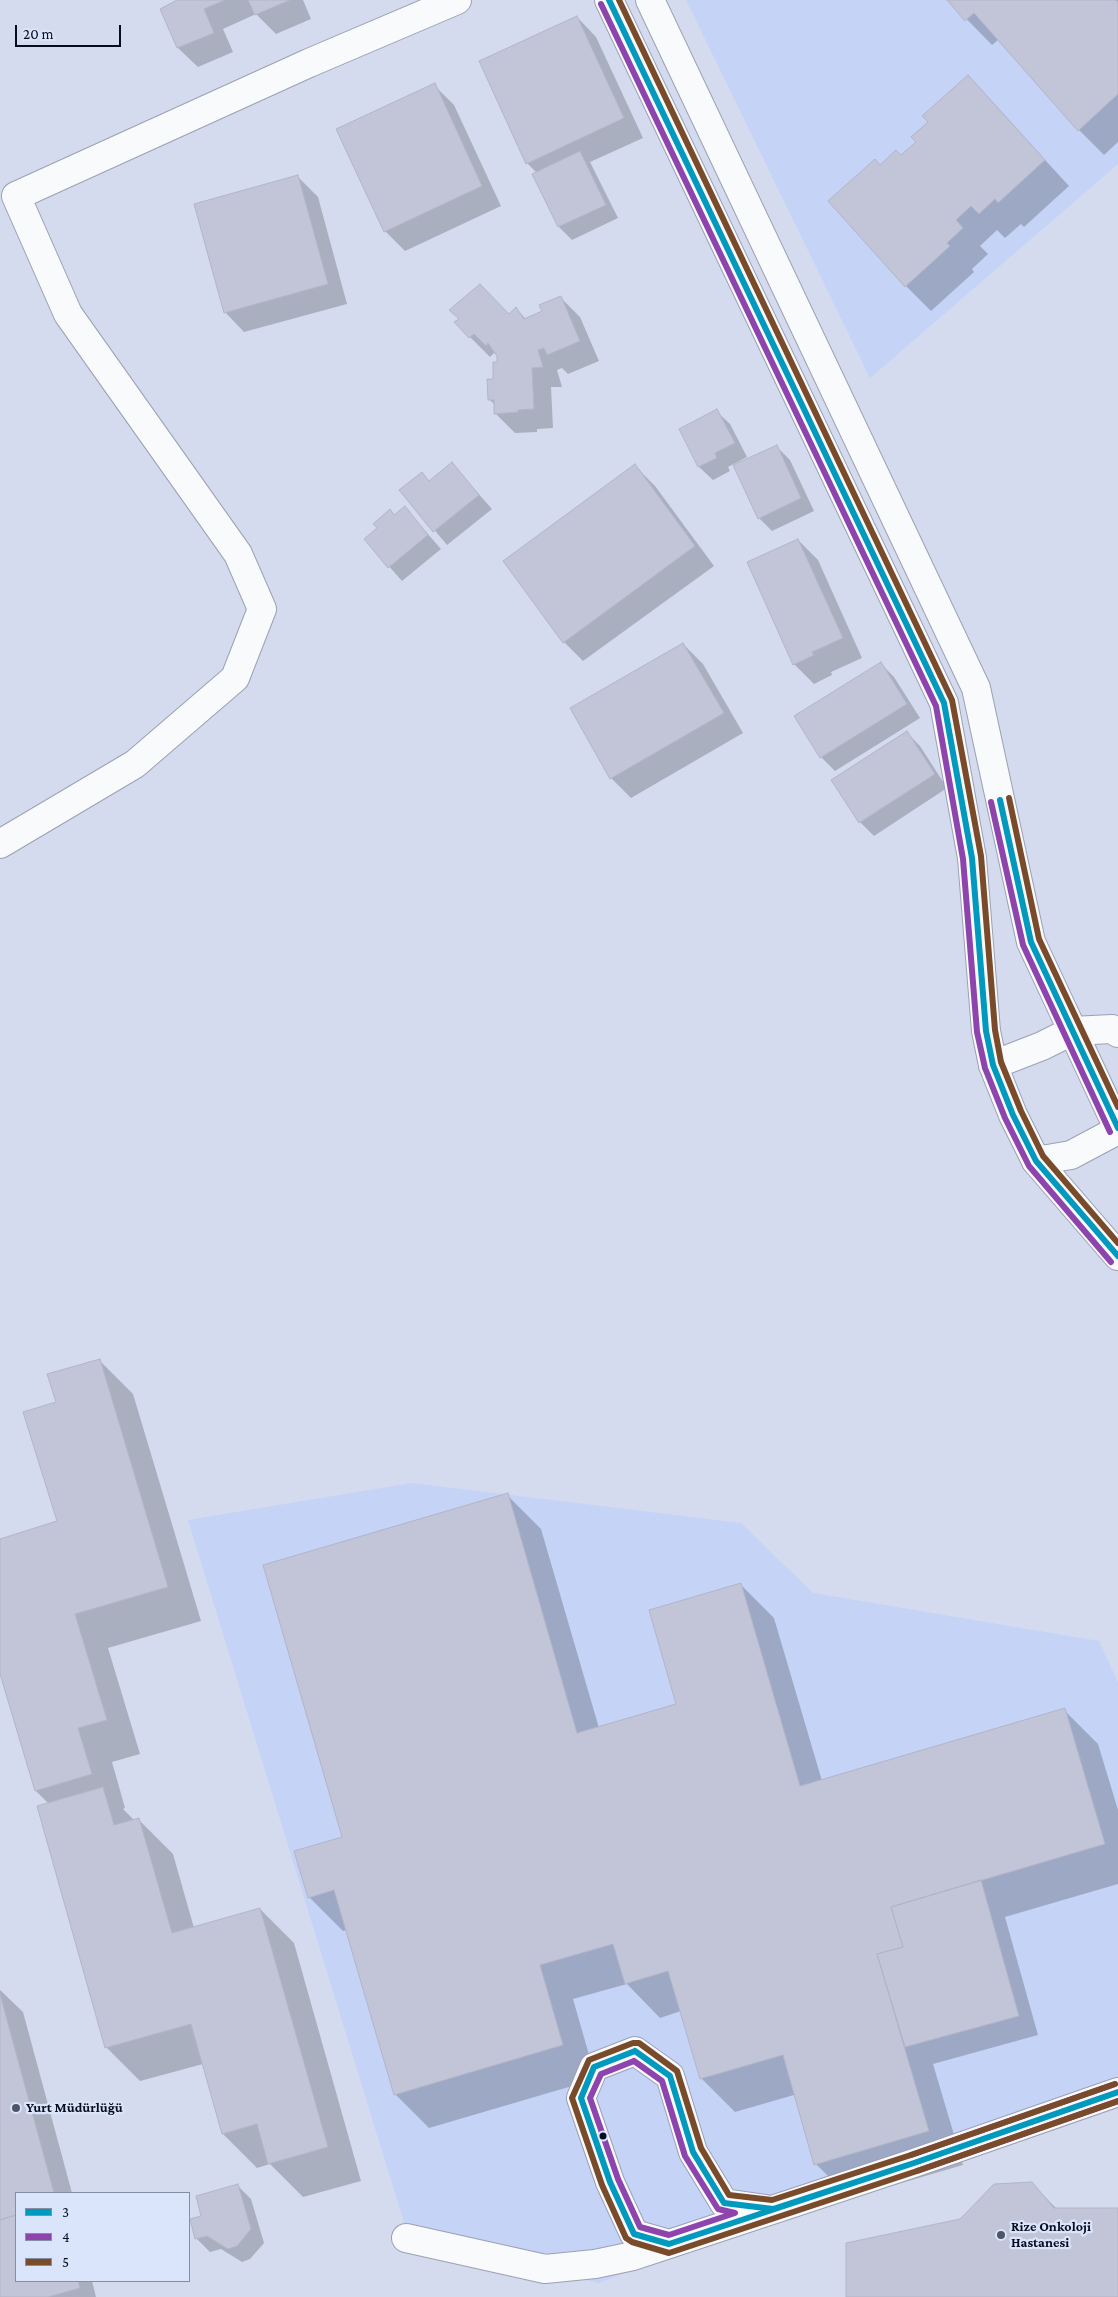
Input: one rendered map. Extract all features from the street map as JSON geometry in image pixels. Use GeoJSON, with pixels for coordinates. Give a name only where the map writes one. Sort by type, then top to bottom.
{"type":"FeatureCollection","features":[{"type":"Feature","properties":{"kind":"street"},"geometry":{"type":"LineString","coordinates":[[0,844],[135,764],[235,678],[262,609],[238,554],[68,314],[16,196],[309,63],[457,0]]}},
{"type":"Feature","properties":{"kind":"street"},"geometry":{"type":"LineString","coordinates":[[609,0],[944,703],[972,858],[986,1031],[993,1066],[1013,1115],[1036,1161],[1118,1256]]}},
{"type":"Feature","properties":{"kind":"street"},"geometry":{"type":"LineString","coordinates":[[650,0],[976,688],[1031,942],[1118,1129],[1071,1155],[1036,1161]]}},
{"type":"Feature","properties":{"kind":"street"},"geometry":{"type":"LineString","coordinates":[[993,1066],[1042,1046],[1072,1031],[1112,1029],[1118,1033]]}},
{"type":"Feature","properties":{"kind":"street"},"geometry":{"type":"LineString","coordinates":[[670,2244],[634,2234],[610,2182],[581,2098],[594,2067],[635,2051],[670,2076],[693,2152],[724,2203],[773,2209]]}},
{"type":"Feature","properties":{"kind":"street"},"geometry":{"type":"LineString","coordinates":[[406,2238],[545,2269],[595,2264],[634,2256],[914,2163],[1118,2092]]}},
{"type":"Feature","properties":{"kind":"shaded area"},"geometry":{"type":"Polygon","coordinates":[[[686,0],[1118,0],[1118,164],[870,378],[686,0]]]}},
{"type":"Feature","properties":{"kind":"shaded area"},"geometry":{"type":"Polygon","coordinates":[[[412,1483],[741,1523],[813,1593],[1099,1641],[1118,1682],[1118,2080],[599,2283],[410,2242],[188,1520],[412,1483]]]}},
{"type":"Feature","properties":{"kind":"building"},"geometry":{"type":"Polygon","coordinates":[[[177,0],[225,0],[204,9],[214,33],[177,48],[160,9],[177,0]]]}},
{"type":"Feature","properties":{"kind":"building"},"geometry":{"type":"Polygon","coordinates":[[[248,0],[290,0],[255,15],[248,0]]]}},
{"type":"Feature","properties":{"kind":"building"},"geometry":{"type":"Polygon","coordinates":[[[947,0],[1116,0],[1118,2],[1118,94],[1078,131],[974,13],[965,21],[947,0]]]}},
{"type":"Feature","properties":{"kind":"building"},"geometry":{"type":"Polygon","coordinates":[[[577,16],[624,118],[526,164],[479,61],[577,16]]]}},
{"type":"Feature","properties":{"kind":"building"},"geometry":{"type":"Polygon","coordinates":[[[968,75],[1045,160],[998,203],[995,199],[979,214],[971,206],[956,220],[963,228],[947,243],[950,246],[905,287],[828,201],[875,159],[880,165],[896,150],[901,155],[916,142],[911,137],[928,122],[922,116],[968,75]]]}},
{"type":"Feature","properties":{"kind":"building"},"geometry":{"type":"Polygon","coordinates":[[[435,83],[482,186],[384,232],[336,129],[435,83]]]}},
{"type":"Feature","properties":{"kind":"building"},"geometry":{"type":"Polygon","coordinates":[[[580,151],[606,205],[558,227],[532,174],[580,151]]]}},
{"type":"Feature","properties":{"kind":"building"},"geometry":{"type":"Polygon","coordinates":[[[298,175],[328,284],[224,313],[194,204],[298,175]]]}},
{"type":"Feature","properties":{"kind":"building"},"geometry":{"type":"Polygon","coordinates":[[[480,284],[509,314],[516,307],[524,319],[542,311],[539,305],[561,296],[580,341],[547,355],[544,348],[538,350],[543,367],[532,368],[534,409],[494,414],[494,400],[488,400],[487,379],[493,379],[493,362],[497,362],[497,356],[488,343],[486,346],[474,334],[469,338],[454,322],[459,319],[449,310],[480,284]]]}},
{"type":"Feature","properties":{"kind":"building"},"geometry":{"type":"Polygon","coordinates":[[[717,409],[735,443],[715,453],[717,458],[698,467],[679,429],[717,409]]]}},
{"type":"Feature","properties":{"kind":"building"},"geometry":{"type":"Polygon","coordinates":[[[777,445],[801,498],[758,519],[733,465],[777,445]]]}},
{"type":"Feature","properties":{"kind":"building"},"geometry":{"type":"Polygon","coordinates":[[[452,462],[479,495],[433,532],[399,490],[422,472],[429,481],[452,462]]]}},
{"type":"Feature","properties":{"kind":"building"},"geometry":{"type":"Polygon","coordinates":[[[635,464],[695,546],[563,643],[503,561],[635,464]]]}},
{"type":"Feature","properties":{"kind":"building"},"geometry":{"type":"Polygon","coordinates":[[[405,506],[428,535],[388,568],[364,539],[377,528],[373,524],[390,509],[394,515],[405,506]]]}},
{"type":"Feature","properties":{"kind":"building"},"geometry":{"type":"Polygon","coordinates":[[[798,539],[843,638],[812,652],[814,655],[793,665],[747,562],[798,539]]]}},
{"type":"Feature","properties":{"kind":"building"},"geometry":{"type":"Polygon","coordinates":[[[683,643],[724,713],[610,779],[570,708],[683,643]]]}},
{"type":"Feature","properties":{"kind":"building"},"geometry":{"type":"Polygon","coordinates":[[[881,662],[907,704],[820,758],[794,716],[881,662]]]}},
{"type":"Feature","properties":{"kind":"building"},"geometry":{"type":"Polygon","coordinates":[[[907,731],[935,774],[859,823],[831,780],[907,731]]]}},
{"type":"Feature","properties":{"kind":"building"},"geometry":{"type":"Polygon","coordinates":[[[100,1359],[168,1587],[75,1614],[107,1720],[78,1728],[92,1774],[35,1791],[0,1674],[0,1539],[57,1521],[23,1412],[56,1402],[47,1374],[100,1359]]]}},
{"type":"Feature","properties":{"kind":"building"},"geometry":{"type":"Polygon","coordinates":[[[508,1493],[577,1733],[676,1704],[649,1610],[741,1583],[800,1786],[1065,1708],[1105,1844],[891,1907],[903,1947],[877,1954],[929,2131],[814,2165],[783,2055],[700,2079],[668,1971],[625,1984],[613,1944],[540,1965],[563,2045],[394,2095],[334,1890],[308,1898],[294,1851],[342,1837],[263,1565],[508,1493]]]}},
{"type":"Feature","properties":{"kind":"building"},"geometry":{"type":"Polygon","coordinates":[[[103,1787],[114,1825],[139,1818],[172,1933],[260,1908],[328,2147],[268,2164],[257,2124],[222,2134],[191,2024],[105,2048],[37,1806],[103,1787]]]}},
{"type":"Feature","properties":{"kind":"building"},"geometry":{"type":"Polygon","coordinates":[[[981,1880],[1019,2016],[905,2047],[877,1954],[903,1947],[891,1907],[981,1880]]]}},
{"type":"Feature","properties":{"kind":"building","name":"Yurt Müdürlüğü"},"geometry":{"type":"Polygon","coordinates":[[[0,1994],[54,2192],[15,2192],[15,2215],[0,2220],[0,1994]]]}},
{"type":"Feature","properties":{"kind":"building","name":"Rize Onkoloji Hastanesi"},"geometry":{"type":"Polygon","coordinates":[[[1032,2182],[1054,2208],[1118,2208],[1118,2297],[846,2297],[846,2243],[960,2219],[994,2184],[1032,2182]]]}},
{"type":"Feature","properties":{"kind":"building"},"geometry":{"type":"Polygon","coordinates":[[[238,2184],[251,2229],[237,2246],[228,2249],[207,2236],[195,2239],[190,2219],[201,2216],[196,2196],[238,2184]]]}},
{"type":"Feature","properties":{"kind":"building"},"geometry":{"type":"Polygon","coordinates":[[[15,2215],[15,2282],[78,2282],[80,2288],[48,2297],[0,2297],[0,2220],[15,2215]]]}},
{"type":"Feature","properties":{"kind":"transit line","name":"3"},"geometry":{"type":"LineString","coordinates":[[609,0],[944,703],[972,858],[986,1031],[993,1065],[1013,1115],[1036,1161],[1118,1256]]}},
{"type":"Feature","properties":{"kind":"transit line","name":"5"},"geometry":{"type":"LineString","coordinates":[[619,0],[952,700],[981,856],[995,1030],[1001,1062],[1021,1111],[1043,1156],[1118,1243]]}},
{"type":"Feature","properties":{"kind":"transit line","name":"4"},"geometry":{"type":"LineString","coordinates":[[601,4],[936,706],[963,859],[977,1032],[985,1068],[1005,1118],[1029,1166],[1111,1262]]}},
{"type":"Feature","properties":{"kind":"transit line","name":"5"},"geometry":{"type":"LineString","coordinates":[[1009,798],[1039,939],[1118,1107]]}},
{"type":"Feature","properties":{"kind":"transit line","name":"3"},"geometry":{"type":"LineString","coordinates":[[1000,800],[1031,942],[1118,1128]]}},
{"type":"Feature","properties":{"kind":"transit line","name":"4"},"geometry":{"type":"LineString","coordinates":[[991,802],[1023,945],[1110,1132]]}},
{"type":"Feature","properties":{"kind":"transit line","name":"5"},"geometry":{"type":"LineString","coordinates":[[1115,2084],[911,2155],[772,2200],[729,2195],[701,2148],[677,2071],[639,2043],[633,2043],[589,2060],[572,2098],[602,2185],[626,2238],[632,2242],[669,2253],[917,2171],[1118,2101]]}},
{"type":"Feature","properties":{"kind":"transit line","name":"3"},"geometry":{"type":"LineString","coordinates":[[635,2051],[670,2076],[693,2152],[724,2203],[773,2209],[914,2163],[669,2244],[634,2234],[610,2182],[581,2098],[594,2067],[635,2051]]}},
{"type":"Feature","properties":{"kind":"transit line","name":"4"},"geometry":{"type":"LineString","coordinates":[[634,2061],[662,2081],[685,2156],[718,2209],[735,2213],[669,2235],[640,2227],[618,2179],[590,2098],[601,2074],[634,2061]]}},
{"type":"Feature","properties":{"kind":"transit line","name":"4"},"geometry":{"type":"LineString","coordinates":[[911,2155],[1115,2084]]}},
{"type":"Feature","properties":{"kind":"transit line","name":"3"},"geometry":{"type":"LineString","coordinates":[[914,2163],[1118,2092]]}},
{"type":"Feature","properties":{"kind":"transit line","name":"4"},"geometry":{"type":"LineString","coordinates":[[917,2171],[1118,2101]]}},
{"type":"Feature","properties":{"kind":"place","name":"Yurt Müdürlüğü"},"geometry":{"type":"Point","coordinates":[16,2108]}},
{"type":"Feature","properties":{"kind":"place","name":"Rize Onkoloji Hastanesi"},"geometry":{"type":"Point","coordinates":[1001,2235]}}]}
